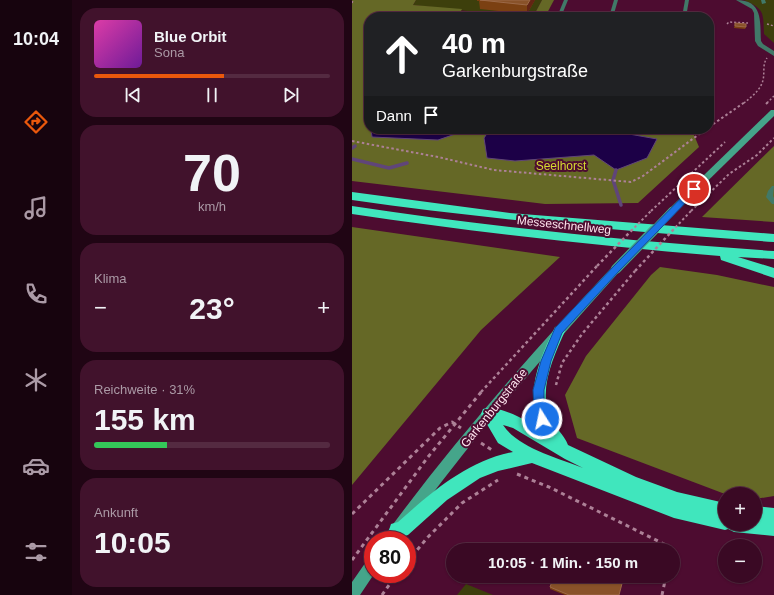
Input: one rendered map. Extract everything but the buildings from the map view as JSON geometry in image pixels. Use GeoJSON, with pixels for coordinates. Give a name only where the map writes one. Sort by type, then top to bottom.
{"type":"FeatureCollection","features":[{"type":"Feature","properties":{"kind":"highway","name":"Messeschnellweg"},"geometry":{"type":"LineString","coordinates":[[352,196],[468,212],[774,238]]}},
{"type":"Feature","properties":{"kind":"highway","name":"Messeschnellweg"},"geometry":{"type":"LineString","coordinates":[[352,210],[526,234],[704,251],[774,256]]}},
{"type":"Feature","properties":{"kind":"highway"},"geometry":{"type":"LineString","coordinates":[[704,251],[774,272]]}},
{"type":"Feature","properties":{"kind":"highway"},"geometry":{"type":"LineString","coordinates":[[559,331],[546,361],[538,390],[539,408],[542,419],[548,429],[570,454]]}},
{"type":"Feature","properties":{"kind":"highway"},"geometry":{"type":"LineString","coordinates":[[488,414],[516,422],[570,454],[633,484],[677,500],[718,509]]}},
{"type":"Feature","properties":{"kind":"highway"},"geometry":{"type":"LineString","coordinates":[[488,414],[503,438],[532,456],[674,510],[718,520]]}},
{"type":"Feature","properties":{"kind":"highway"},"geometry":{"type":"LineString","coordinates":[[399,531],[453,485],[488,466],[532,456]]}},
{"type":"Feature","properties":{"kind":"highway"},"geometry":{"type":"LineString","coordinates":[[762,515],[774,516]]}},
{"type":"Feature","properties":{"kind":"highway"},"geometry":{"type":"LineString","coordinates":[[762,527],[774,528]]}},
{"type":"Feature","properties":{"kind":"main road","name":"Garkenburgstraße"},"geometry":{"type":"LineString","coordinates":[[397,531],[488,414],[559,331],[672,211],[774,112]]}},
{"type":"Feature","properties":{"kind":"main road"},"geometry":{"type":"LineString","coordinates":[[352,594],[364,577]]}},
{"type":"Feature","properties":{"kind":"street"},"geometry":{"type":"LineString","coordinates":[[739,0],[754,8],[757,13],[757,31],[760,46],[774,52]]}},
{"type":"Feature","properties":{"kind":"lane"},"geometry":{"type":"LineString","coordinates":[[561,12],[566,0]]}},
{"type":"Feature","properties":{"kind":"lane"},"geometry":{"type":"LineString","coordinates":[[612,12],[616,0]]}},
{"type":"Feature","properties":{"kind":"lane"},"geometry":{"type":"LineString","coordinates":[[685,12],[687,0]]}},
{"type":"Feature","properties":{"kind":"lane"},"geometry":{"type":"LineString","coordinates":[[774,188],[770,191],[769,197],[774,202]]}},
{"type":"Feature","properties":{"kind":"path"},"geometry":{"type":"LineString","coordinates":[[727,24],[729,22],[757,24]]}},
{"type":"Feature","properties":{"kind":"path"},"geometry":{"type":"LineString","coordinates":[[714,123],[759,88],[763,83],[763,65],[765,60],[774,52]]}},
{"type":"Feature","properties":{"kind":"path"},"geometry":{"type":"LineString","coordinates":[[352,141],[438,157],[494,170],[631,182],[643,176],[700,134]]}},
{"type":"Feature","properties":{"kind":"path"},"geometry":{"type":"LineString","coordinates":[[554,388],[562,363],[582,334],[635,271],[691,211],[729,174],[757,155],[774,138]]}},
{"type":"Feature","properties":{"kind":"path"},"geometry":{"type":"LineString","coordinates":[[352,560],[400,493],[455,424],[521,348],[597,266],[651,211],[722,145]]}},
{"type":"Feature","properties":{"kind":"path"},"geometry":{"type":"LineString","coordinates":[[352,514],[440,428],[452,422],[455,424]]}},
{"type":"Feature","properties":{"kind":"path"},"geometry":{"type":"LineString","coordinates":[[510,475],[515,473],[549,487],[660,543]]}},
{"type":"Feature","properties":{"kind":"path"},"geometry":{"type":"LineString","coordinates":[[500,479],[505,477]]}},
{"type":"Feature","properties":{"kind":"path"},"geometry":{"type":"LineString","coordinates":[[382,595],[391,583]]}},
{"type":"Feature","properties":{"kind":"path"},"geometry":{"type":"LineString","coordinates":[[662,595],[665,583]]}},
{"type":"Feature","properties":{"kind":"shaded area"},"geometry":{"type":"Polygon","coordinates":[[[416,0],[542,0],[536,12],[476,12],[413,5],[416,0]]]}},
{"type":"Feature","properties":{"kind":"shaded area"},"geometry":{"type":"Polygon","coordinates":[[[744,0],[774,0],[774,43],[764,34],[762,12],[756,6],[744,0]]]}},
{"type":"Feature","properties":{"kind":"shaded area"},"geometry":{"type":"Polygon","coordinates":[[[372,134],[455,134],[438,140],[372,137],[372,134]]]}},
{"type":"Feature","properties":{"kind":"shaded area"},"geometry":{"type":"Polygon","coordinates":[[[487,134],[629,134],[657,139],[647,158],[616,170],[594,155],[515,161],[487,158],[484,138],[487,134]]]}},
{"type":"Feature","properties":{"kind":"shaded area"},"geometry":{"type":"Polygon","coordinates":[[[466,584],[493,595],[457,595],[466,584]]]}},
{"type":"Feature","properties":{"kind":"green space","name":"Seelhorst"},"geometry":{"type":"Polygon","coordinates":[[[352,0],[416,0],[413,5],[462,9],[461,11],[471,12],[364,12],[364,134],[686,134],[694,135],[699,147],[638,203],[545,204],[352,181],[352,0]]]}},
{"type":"Feature","properties":{"kind":"green space"},"geometry":{"type":"Polygon","coordinates":[[[542,0],[554,0],[548,12],[536,12],[542,0]]]}},
{"type":"Feature","properties":{"kind":"green space"},"geometry":{"type":"Polygon","coordinates":[[[774,146],[774,222],[702,217],[774,146]]]}},
{"type":"Feature","properties":{"kind":"green space"},"geometry":{"type":"Polygon","coordinates":[[[352,227],[560,257],[481,330],[352,485],[352,227]]]}},
{"type":"Feature","properties":{"kind":"green space"},"geometry":{"type":"Polygon","coordinates":[[[660,267],[717,275],[774,287],[774,496],[762,498],[762,487],[718,487],[718,491],[577,438],[565,395],[586,356],[651,275],[660,267]]]}},
{"type":"Feature","properties":{"kind":"waterway"},"geometry":{"type":"LineString","coordinates":[[352,159],[389,168],[407,163]]}},
{"type":"Feature","properties":{"kind":"waterway"},"geometry":{"type":"LineString","coordinates":[[616,170],[613,180],[621,205]]}},
{"type":"Feature","properties":{"kind":"route"},"geometry":{"type":"LineString","coordinates":[[542,419],[539,408],[538,390],[546,361],[559,331],[616,269],[694,189]]}}]}
